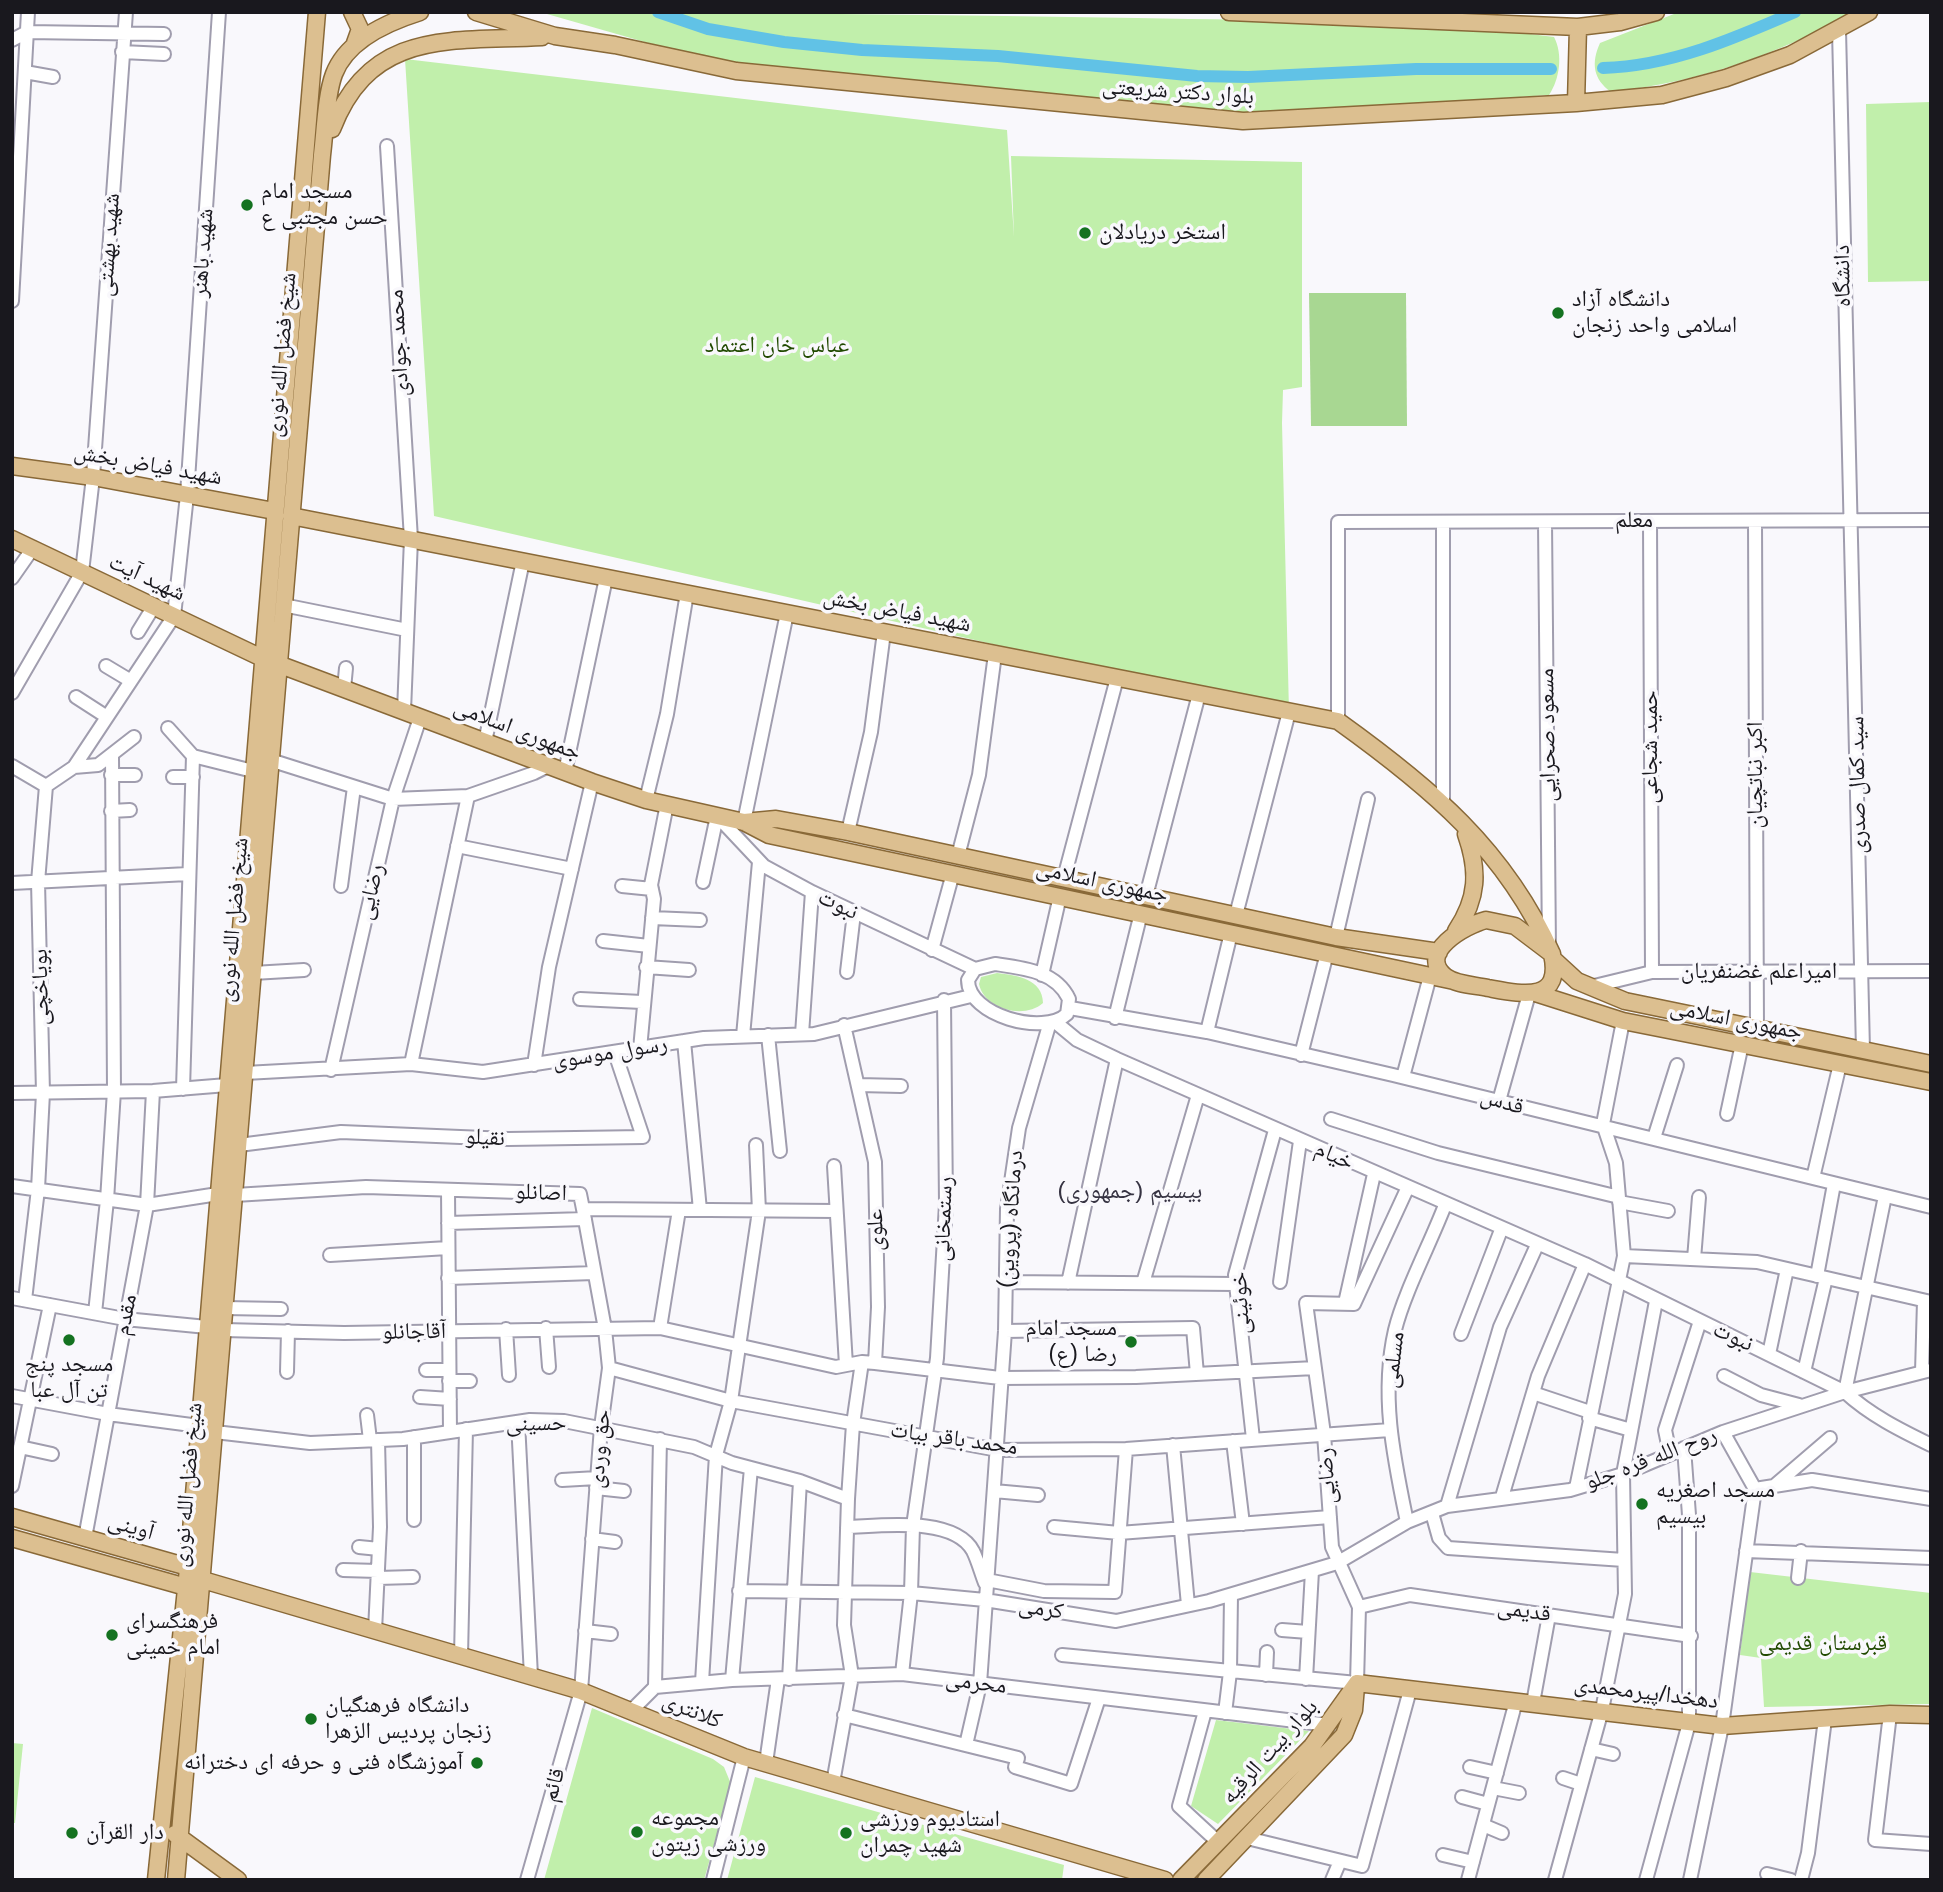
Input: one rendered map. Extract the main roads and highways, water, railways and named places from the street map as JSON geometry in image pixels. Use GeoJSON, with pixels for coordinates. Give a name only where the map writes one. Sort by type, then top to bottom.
{"type":"FeatureCollection","features":[{"type":"Feature","properties":{"kind":"main road"},"geometry":{"type":"LineString","coordinates":[[352,12],[360,29],[355,43]]}},
{"type":"Feature","properties":{"kind":"main road","name":"شیخ فضل الله نوری"},"geometry":{"type":"LineString","coordinates":[[176,1880],[215,1432],[215,1329],[225,1308],[227,1085],[262,658],[282,513],[322,155],[334,73],[355,43],[395,20],[420,12]]}},
{"type":"Feature","properties":{"kind":"main road","name":"بلوار دکتر شریعتی"},"geometry":{"type":"LineString","coordinates":[[476,12],[555,36],[615,45],[736,71],[1189,118],[1257,121],[1576,103],[1662,94],[1726,78],[1790,55],[1869,12]]}},
{"type":"Feature","properties":{"kind":"main road"},"geometry":{"type":"LineString","coordinates":[[1229,12],[1512,18],[1578,27],[1656,12]]}},
{"type":"Feature","properties":{"kind":"main road","name":"شیخ فضل الله نوری"},"geometry":{"type":"LineString","coordinates":[[156,1880],[188,1567],[199,1426],[215,1329],[226,1195],[239,1145],[283,605],[282,513],[317,14]]}},
{"type":"Feature","properties":{"kind":"main road"},"geometry":{"type":"LineString","coordinates":[[1576,103],[1578,27]]}},
{"type":"Feature","properties":{"kind":"main road"},"geometry":{"type":"LineString","coordinates":[[322,155],[350,92],[364,76],[390,56],[408,48],[449,42],[555,36]]}},
{"type":"Feature","properties":{"kind":"main road","name":"شهید فیاض بخش"},"geometry":{"type":"LineString","coordinates":[[12,466],[93,477],[282,513],[1338,721],[1414,776],[1461,822],[1517,887],[1551,954]]}},
{"type":"Feature","properties":{"kind":"main road","name":"شهید آیت"},"geometry":{"type":"LineString","coordinates":[[12,539],[278,664]]}},
{"type":"Feature","properties":{"kind":"main road","name":"جمهوری اسلامی"},"geometry":{"type":"LineString","coordinates":[[278,664],[646,800],[744,821],[776,819],[848,832],[1336,937],[1439,953]]}},
{"type":"Feature","properties":{"kind":"main road","name":"جمهوری اسلامی"},"geometry":{"type":"LineString","coordinates":[[744,821],[769,835],[1430,976],[1532,994],[1623,1021],[1931,1082]]}},
{"type":"Feature","properties":{"kind":"main road"},"geometry":{"type":"LineString","coordinates":[[1454,981],[1439,967],[1439,953],[1455,933],[1473,902],[1476,883],[1474,857],[1461,822]]}},
{"type":"Feature","properties":{"kind":"main road","name":"جمهوری اسلامی"},"geometry":{"type":"LineString","coordinates":[[1455,933],[1486,920],[1504,922],[1516,926],[1551,954],[1577,981],[1625,1001],[1931,1064]]}},
{"type":"Feature","properties":{"kind":"main road"},"geometry":{"type":"LineString","coordinates":[[1532,994],[1550,985],[1554,977],[1551,954]]}},
{"type":"Feature","properties":{"kind":"main road","name":"آوینی"},"geometry":{"type":"LineString","coordinates":[[12,1517],[188,1567],[203,1580]]}},
{"type":"Feature","properties":{"kind":"main road","name":"آوینی"},"geometry":{"type":"LineString","coordinates":[[12,1538],[186,1587]]}},
{"type":"Feature","properties":{"kind":"main road"},"geometry":{"type":"LineString","coordinates":[[186,1587],[203,1580]]}},
{"type":"Feature","properties":{"kind":"main road","name":"کلانتری"},"geometry":{"type":"LineString","coordinates":[[203,1580],[580,1690],[744,1757],[1165,1880]]}},
{"type":"Feature","properties":{"kind":"main road","name":"دهخدا/پیرمحمدی"},"geometry":{"type":"LineString","coordinates":[[1357,1683],[1722,1726],[1890,1714],[1931,1715]]}},
{"type":"Feature","properties":{"kind":"main road","name":"بلوار بیت الرقیه"},"geometry":{"type":"LineString","coordinates":[[1181,1880],[1329,1726],[1357,1683]]}},
{"type":"Feature","properties":{"kind":"main road","name":"بلوار بیت الرقیه"},"geometry":{"type":"LineString","coordinates":[[1206,1880],[1344,1735],[1354,1710],[1357,1683]]}},
{"type":"Feature","properties":{"kind":"main road"},"geometry":{"type":"LineString","coordinates":[[162,1827],[180,1836],[237,1880]]}},
{"type":"Feature","properties":{"kind":"waterway"},"geometry":{"type":"LineString","coordinates":[[658,12],[708,29],[784,42],[862,50],[998,56],[1197,76],[1248,77],[1416,69],[1551,69]]}},
{"type":"Feature","properties":{"kind":"waterway"},"geometry":{"type":"LineString","coordinates":[[1603,68],[1677,57],[1725,41],[1795,12]]}},
{"type":"Feature","properties":{"kind":"place","name":"مسجد امام حسن مجتبی ع"},"geometry":{"type":"Point","coordinates":[247,205]}},
{"type":"Feature","properties":{"kind":"place","name":"استخر دریادلان"},"geometry":{"type":"Point","coordinates":[1085,233]}},
{"type":"Feature","properties":{"kind":"place","name":"دانشگاه آزاد اسلامی واحد زنجان"},"geometry":{"type":"Point","coordinates":[1558,313]}},
{"type":"Feature","properties":{"kind":"place","name":"مسجد پنج تن آل عبا"},"geometry":{"type":"Point","coordinates":[69,1340]}},
{"type":"Feature","properties":{"kind":"place","name":"مسجد امام رضا (ع)"},"geometry":{"type":"Point","coordinates":[1131,1342]}},
{"type":"Feature","properties":{"kind":"place","name":"مسجد اصغریه بیسیم"},"geometry":{"type":"Point","coordinates":[1642,1504]}},
{"type":"Feature","properties":{"kind":"place","name":"فرهنگسرای امام خمینی"},"geometry":{"type":"Point","coordinates":[112,1635]}},
{"type":"Feature","properties":{"kind":"place","name":"دانشگاه فرهنگیان زنجان پردیس الزهرا"},"geometry":{"type":"Point","coordinates":[311,1719]}},
{"type":"Feature","properties":{"kind":"place","name":"آموزشگاه فنی و حرفه ای دخترانه"},"geometry":{"type":"Point","coordinates":[477,1763]}},
{"type":"Feature","properties":{"kind":"place","name":"مجموعه ورزشی زیتون"},"geometry":{"type":"Point","coordinates":[637,1832]}},
{"type":"Feature","properties":{"kind":"place","name":"دار القرآن"},"geometry":{"type":"Point","coordinates":[72,1833]}},
{"type":"Feature","properties":{"kind":"place","name":"استادیوم ورزشی شهید چمران"},"geometry":{"type":"Point","coordinates":[846,1833]}},
{"type":"Feature","properties":{"kind":"district","name":"(بیسیم (جمهوری"},"geometry":{"type":"Point","coordinates":[1130,1191]}},
{"type":"Feature","properties":{"kind":"park label","name":"عباس خان اعتماد"},"geometry":{"type":"Point","coordinates":[777,346]}},
{"type":"Feature","properties":{"kind":"park label","name":"قبرستان قدیمى"},"geometry":{"type":"Point","coordinates":[1823,1644]}}]}
